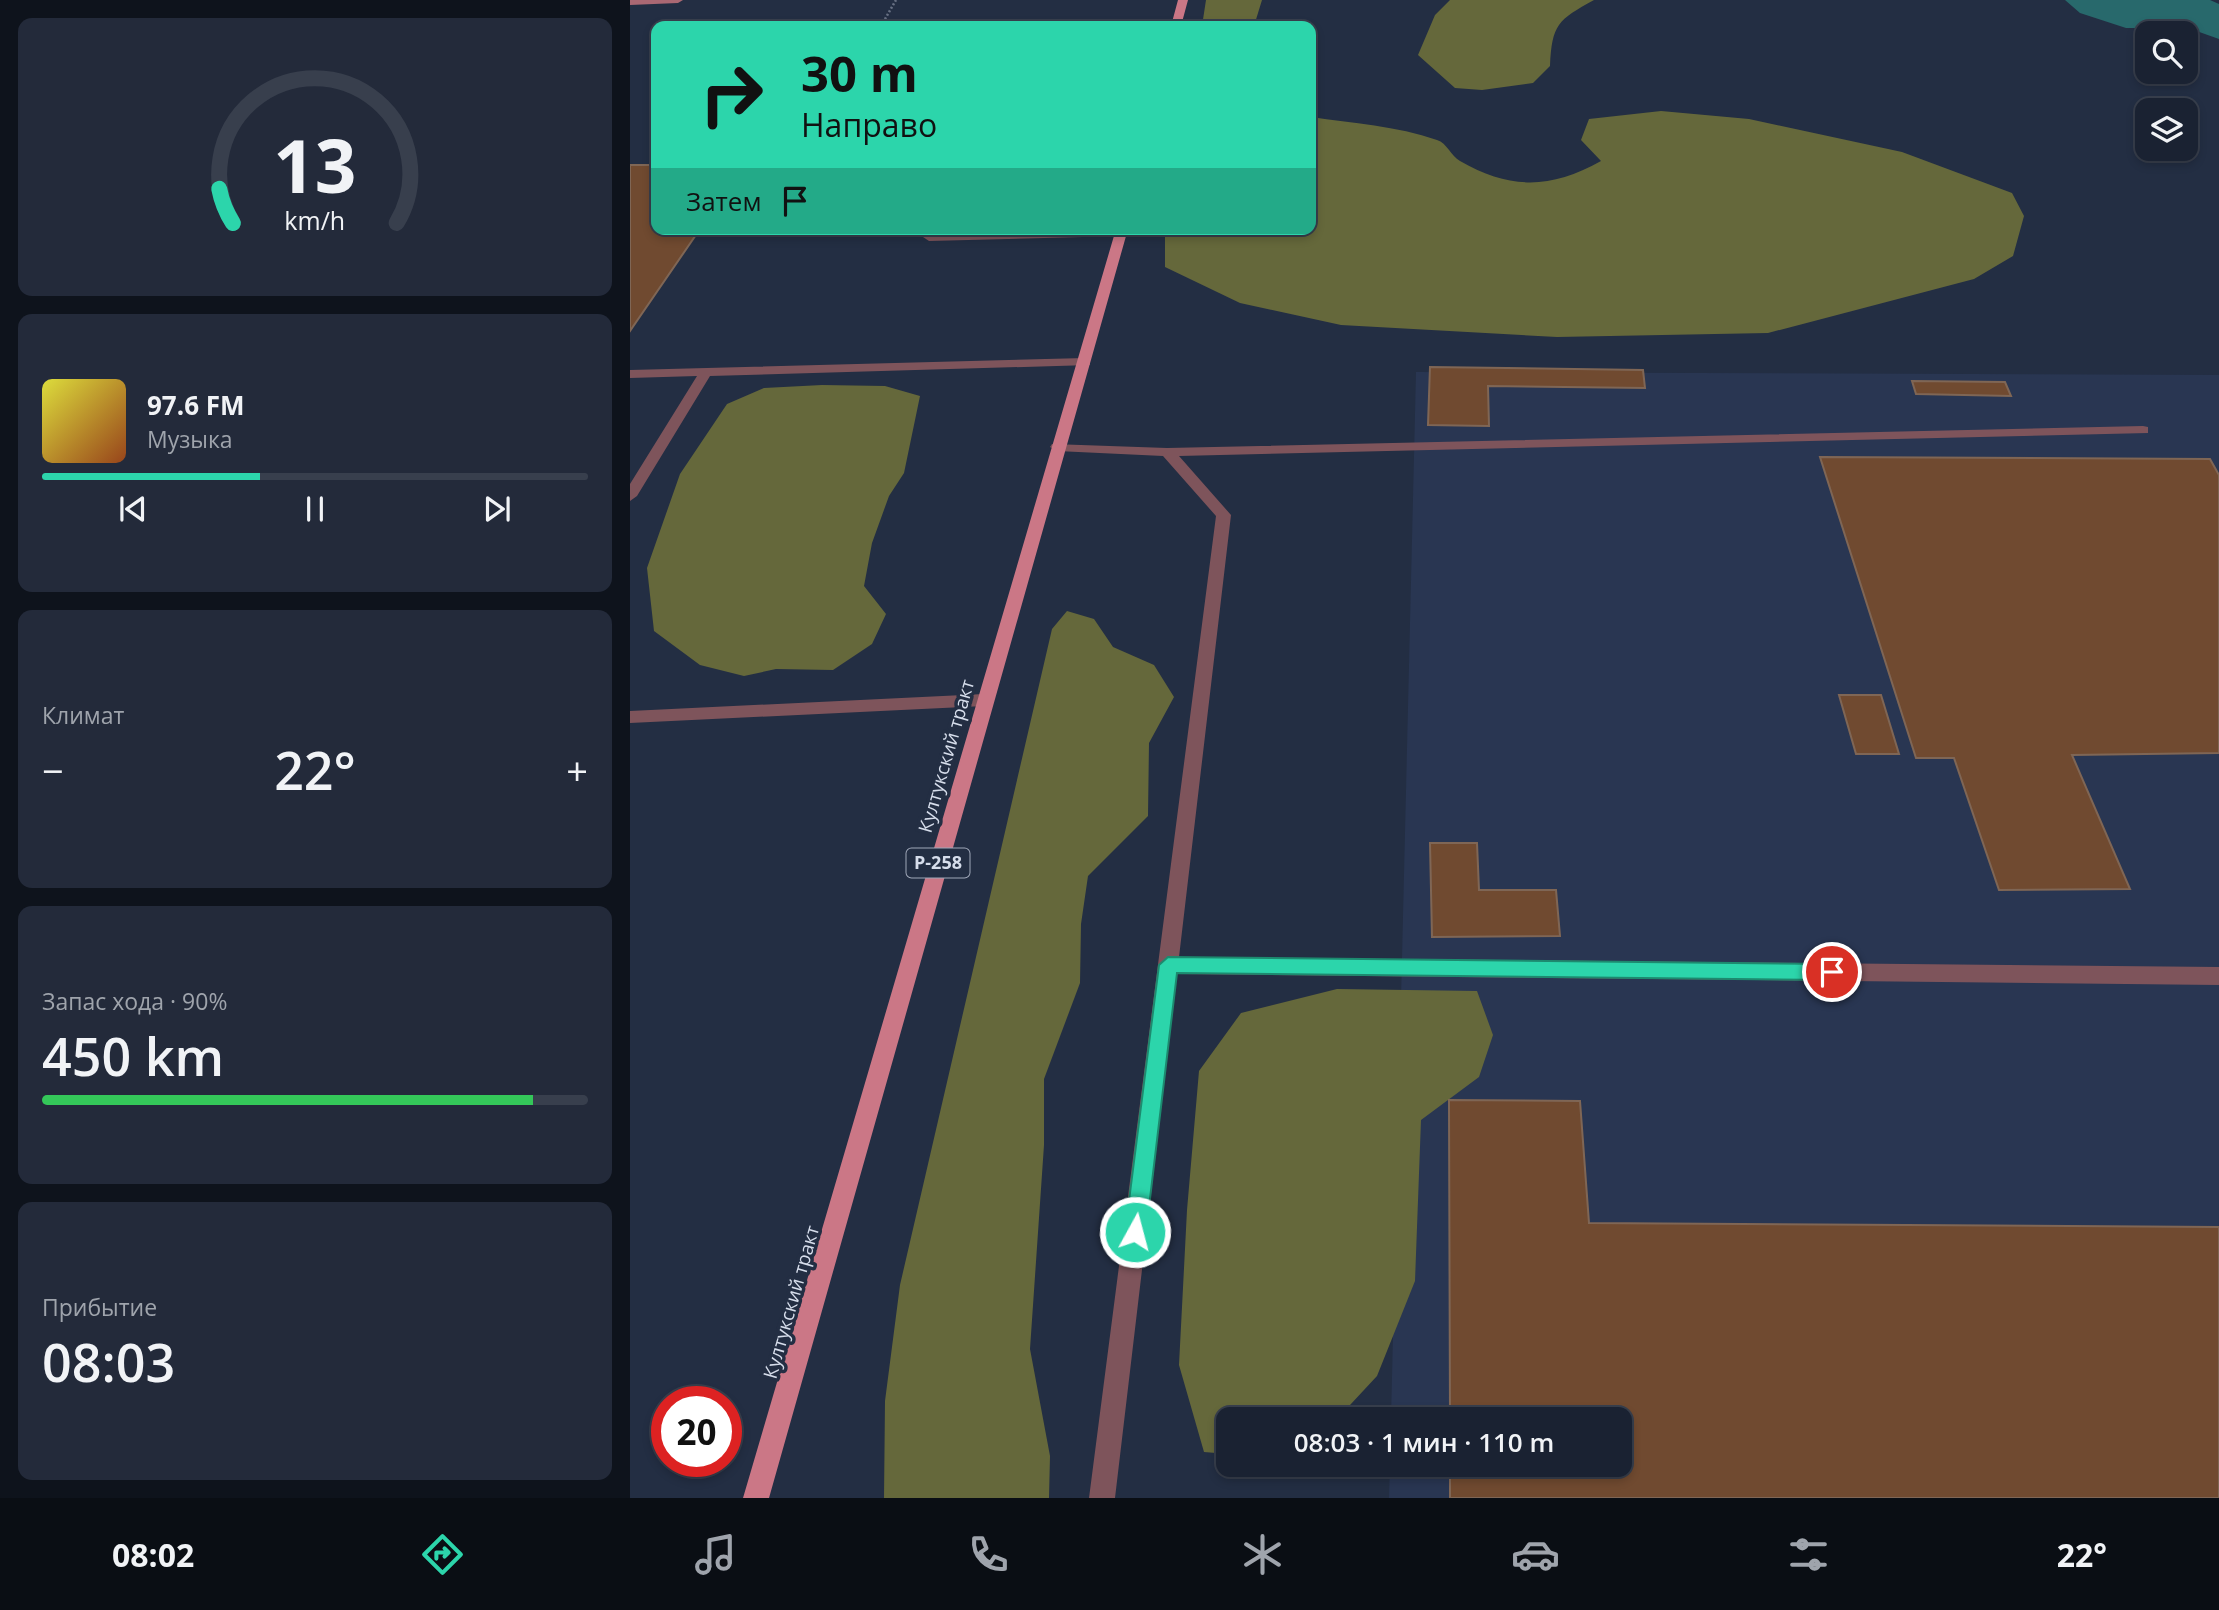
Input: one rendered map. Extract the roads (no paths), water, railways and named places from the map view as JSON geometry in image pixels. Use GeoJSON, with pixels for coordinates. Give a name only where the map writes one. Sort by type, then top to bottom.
{"type":"FeatureCollection","features":[{"type":"Feature","properties":{"kind":"main road"},"geometry":{"type":"LineString","coordinates":[[630,2],[678,0]]}},
{"type":"Feature","properties":{"kind":"main road"},"geometry":{"type":"LineString","coordinates":[[1177,21],[1183,0]]}},
{"type":"Feature","properties":{"kind":"main road","name":"Култукский тракт"},"geometry":{"type":"LineString","coordinates":[[757,1498],[984,700],[1121,235]]}},
{"type":"Feature","properties":{"kind":"lane"},"geometry":{"type":"LineString","coordinates":[[929,237],[993,235]]}},
{"type":"Feature","properties":{"kind":"lane"},"geometry":{"type":"LineString","coordinates":[[630,374],[1084,362]]}},
{"type":"Feature","properties":{"kind":"lane"},"geometry":{"type":"LineString","coordinates":[[630,496],[705,372]]}},
{"type":"Feature","properties":{"kind":"lane"},"geometry":{"type":"LineString","coordinates":[[1057,447],[1167,452],[2143,430]]}},
{"type":"Feature","properties":{"kind":"lane"},"geometry":{"type":"LineString","coordinates":[[1102,1498],[1224,515],[1167,452]]}},
{"type":"Feature","properties":{"kind":"lane"},"geometry":{"type":"LineString","coordinates":[[630,717],[984,700]]}},
{"type":"Feature","properties":{"kind":"lane"},"geometry":{"type":"LineString","coordinates":[[1168,965],[2219,975]]}}]}
